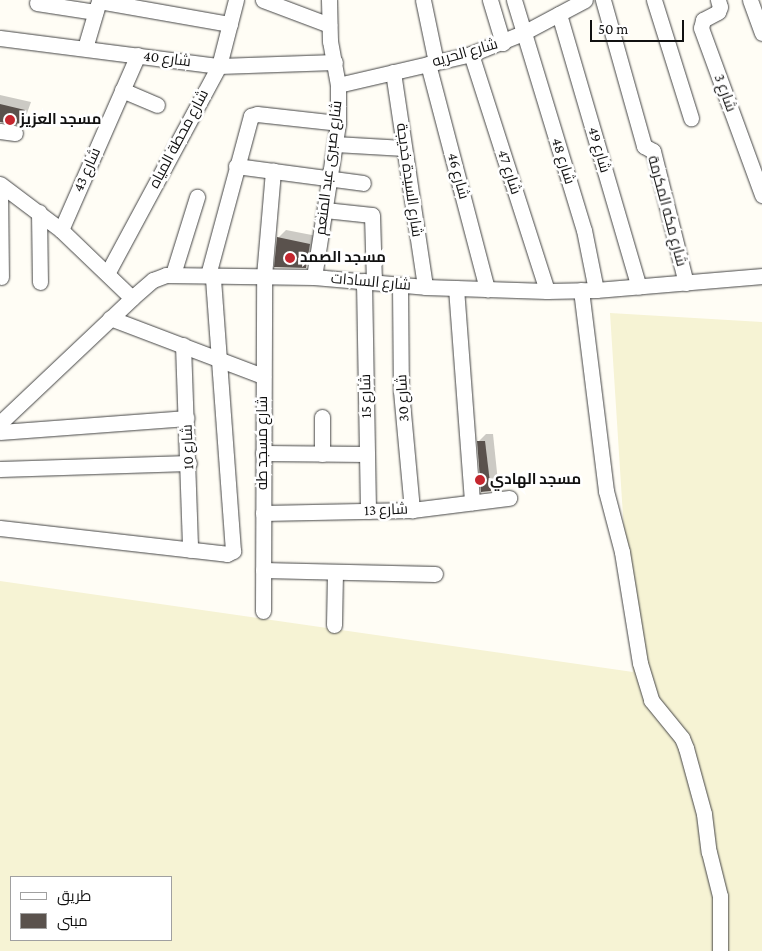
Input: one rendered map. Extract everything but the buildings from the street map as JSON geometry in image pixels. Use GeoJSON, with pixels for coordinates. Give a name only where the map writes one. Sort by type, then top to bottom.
{"type":"FeatureCollection","features":[{"type":"Feature","properties":{"kind":"street","name":"شارع محطة المياه"},"geometry":{"type":"LineString","coordinates":[[108,272],[219,66],[236,0]]}},
{"type":"Feature","properties":{"kind":"street"},"geometry":{"type":"LineString","coordinates":[[263,0],[329,25]]}},
{"type":"Feature","properties":{"kind":"street","name":"شارع صبرى عبد المنعم"},"geometry":{"type":"LineString","coordinates":[[314,277],[338,123],[338,85],[329,25],[330,0]]}},
{"type":"Feature","properties":{"kind":"street","name":"شارع 46"},"geometry":{"type":"LineString","coordinates":[[423,0],[432,63],[487,289]]}},
{"type":"Feature","properties":{"kind":"street"},"geometry":{"type":"LineString","coordinates":[[490,0],[503,43]]}},
{"type":"Feature","properties":{"kind":"street","name":"شارع 48"},"geometry":{"type":"LineString","coordinates":[[514,0],[584,230],[606,491],[622,552],[640,663],[651,700],[682,738],[704,814],[709,852],[720,896],[720,951]]}},
{"type":"Feature","properties":{"kind":"street","name":"شارع الحريه"},"geometry":{"type":"LineString","coordinates":[[338,85],[471,54],[503,43],[523,33],[561,8],[585,0]]}},
{"type":"Feature","properties":{"kind":"street","name":"شارع مكه المكرمة"},"geometry":{"type":"LineString","coordinates":[[603,0],[644,146],[653,151],[686,283]]}},
{"type":"Feature","properties":{"kind":"street"},"geometry":{"type":"LineString","coordinates":[[654,0],[692,118]]}},
{"type":"Feature","properties":{"kind":"street","name":"شارع 3"},"geometry":{"type":"LineString","coordinates":[[718,0],[718,12],[703,20],[701,28],[762,195]]}},
{"type":"Feature","properties":{"kind":"street"},"geometry":{"type":"LineString","coordinates":[[750,0],[762,33]]}},
{"type":"Feature","properties":{"kind":"street"},"geometry":{"type":"LineString","coordinates":[[37,3],[98,4],[230,24]]}},
{"type":"Feature","properties":{"kind":"street"},"geometry":{"type":"LineString","coordinates":[[85,48],[98,4]]}},
{"type":"Feature","properties":{"kind":"street","name":"شارع 49"},"geometry":{"type":"LineString","coordinates":[[561,8],[639,287]]}},
{"type":"Feature","properties":{"kind":"street","name":"شارع 40"},"geometry":{"type":"LineString","coordinates":[[0,38],[219,66],[335,62]]}},
{"type":"Feature","properties":{"kind":"street","name":"شارع 47"},"geometry":{"type":"LineString","coordinates":[[471,54],[547,291]]}},
{"type":"Feature","properties":{"kind":"street","name":"شارع 43"},"geometry":{"type":"LineString","coordinates":[[61,230],[138,55]]}},
{"type":"Feature","properties":{"kind":"street","name":"شارع السيدة خديجة"},"geometry":{"type":"LineString","coordinates":[[393,72],[425,287]]}},
{"type":"Feature","properties":{"kind":"street"},"geometry":{"type":"LineString","coordinates":[[122,90],[157,105]]}},
{"type":"Feature","properties":{"kind":"street"},"geometry":{"type":"LineString","coordinates":[[0,528],[227,554],[233,551],[210,275],[236,166],[248,119],[257,114],[338,123]]}},
{"type":"Feature","properties":{"kind":"street"},"geometry":{"type":"LineString","coordinates":[[0,131],[16,133]]}},
{"type":"Feature","properties":{"kind":"street"},"geometry":{"type":"LineString","coordinates":[[335,144],[404,148]]}},
{"type":"Feature","properties":{"kind":"street"},"geometry":{"type":"LineString","coordinates":[[236,166],[363,183]]}},
{"type":"Feature","properties":{"kind":"street","name":"شارع مسجد طه"},"geometry":{"type":"LineString","coordinates":[[263,611],[264,276],[273,170]]}},
{"type":"Feature","properties":{"kind":"street"},"geometry":{"type":"LineString","coordinates":[[0,184],[61,230],[108,272],[132,298]]}},
{"type":"Feature","properties":{"kind":"street"},"geometry":{"type":"LineString","coordinates":[[0,184],[1,277]]}},
{"type":"Feature","properties":{"kind":"street"},"geometry":{"type":"LineString","coordinates":[[173,274],[197,197]]}},
{"type":"Feature","properties":{"kind":"street","name":"شارع 15"},"geometry":{"type":"LineString","coordinates":[[325,210],[372,215],[369,282],[368,511]]}},
{"type":"Feature","properties":{"kind":"street"},"geometry":{"type":"LineString","coordinates":[[38,212],[40,282]]}},
{"type":"Feature","properties":{"kind":"street","name":"شارع السادات"},"geometry":{"type":"LineString","coordinates":[[0,423],[132,298],[153,280],[173,274],[314,277],[425,287],[547,291],[639,287],[762,276]]}},
{"type":"Feature","properties":{"kind":"street","name":"شارع 30"},"geometry":{"type":"LineString","coordinates":[[400,285],[401,391],[412,510]]}},
{"type":"Feature","properties":{"kind":"street"},"geometry":{"type":"LineString","coordinates":[[456,288],[472,502]]}},
{"type":"Feature","properties":{"kind":"street"},"geometry":{"type":"LineString","coordinates":[[110,318],[263,376]]}},
{"type":"Feature","properties":{"kind":"street","name":"شارع 10"},"geometry":{"type":"LineString","coordinates":[[183,345],[190,550]]}},
{"type":"Feature","properties":{"kind":"street"},"geometry":{"type":"LineString","coordinates":[[322,417],[322,454]]}},
{"type":"Feature","properties":{"kind":"street"},"geometry":{"type":"LineString","coordinates":[[0,432],[186,418]]}},
{"type":"Feature","properties":{"kind":"street"},"geometry":{"type":"LineString","coordinates":[[263,453],[367,454]]}},
{"type":"Feature","properties":{"kind":"street"},"geometry":{"type":"LineString","coordinates":[[0,470],[188,463]]}},
{"type":"Feature","properties":{"kind":"street","name":"شارع 13"},"geometry":{"type":"LineString","coordinates":[[263,513],[412,510],[509,498]]}},
{"type":"Feature","properties":{"kind":"street"},"geometry":{"type":"LineString","coordinates":[[263,570],[435,574]]}},
{"type":"Feature","properties":{"kind":"street"},"geometry":{"type":"LineString","coordinates":[[334,625],[335,572]]}},
{"type":"Feature","properties":{"kind":"shaded area"},"geometry":{"type":"Polygon","coordinates":[[[610,313],[762,322],[762,951],[0,951],[0,581],[633,672],[610,313]]]}},
{"type":"Feature","properties":{"kind":"place","name":"مسجد العزيز"},"geometry":{"type":"Point","coordinates":[10,120]}},
{"type":"Feature","properties":{"kind":"place","name":"مسجد الصمد"},"geometry":{"type":"Point","coordinates":[290,258]}},
{"type":"Feature","properties":{"kind":"place","name":"مسجد الهادي"},"geometry":{"type":"Point","coordinates":[480,480]}}]}
